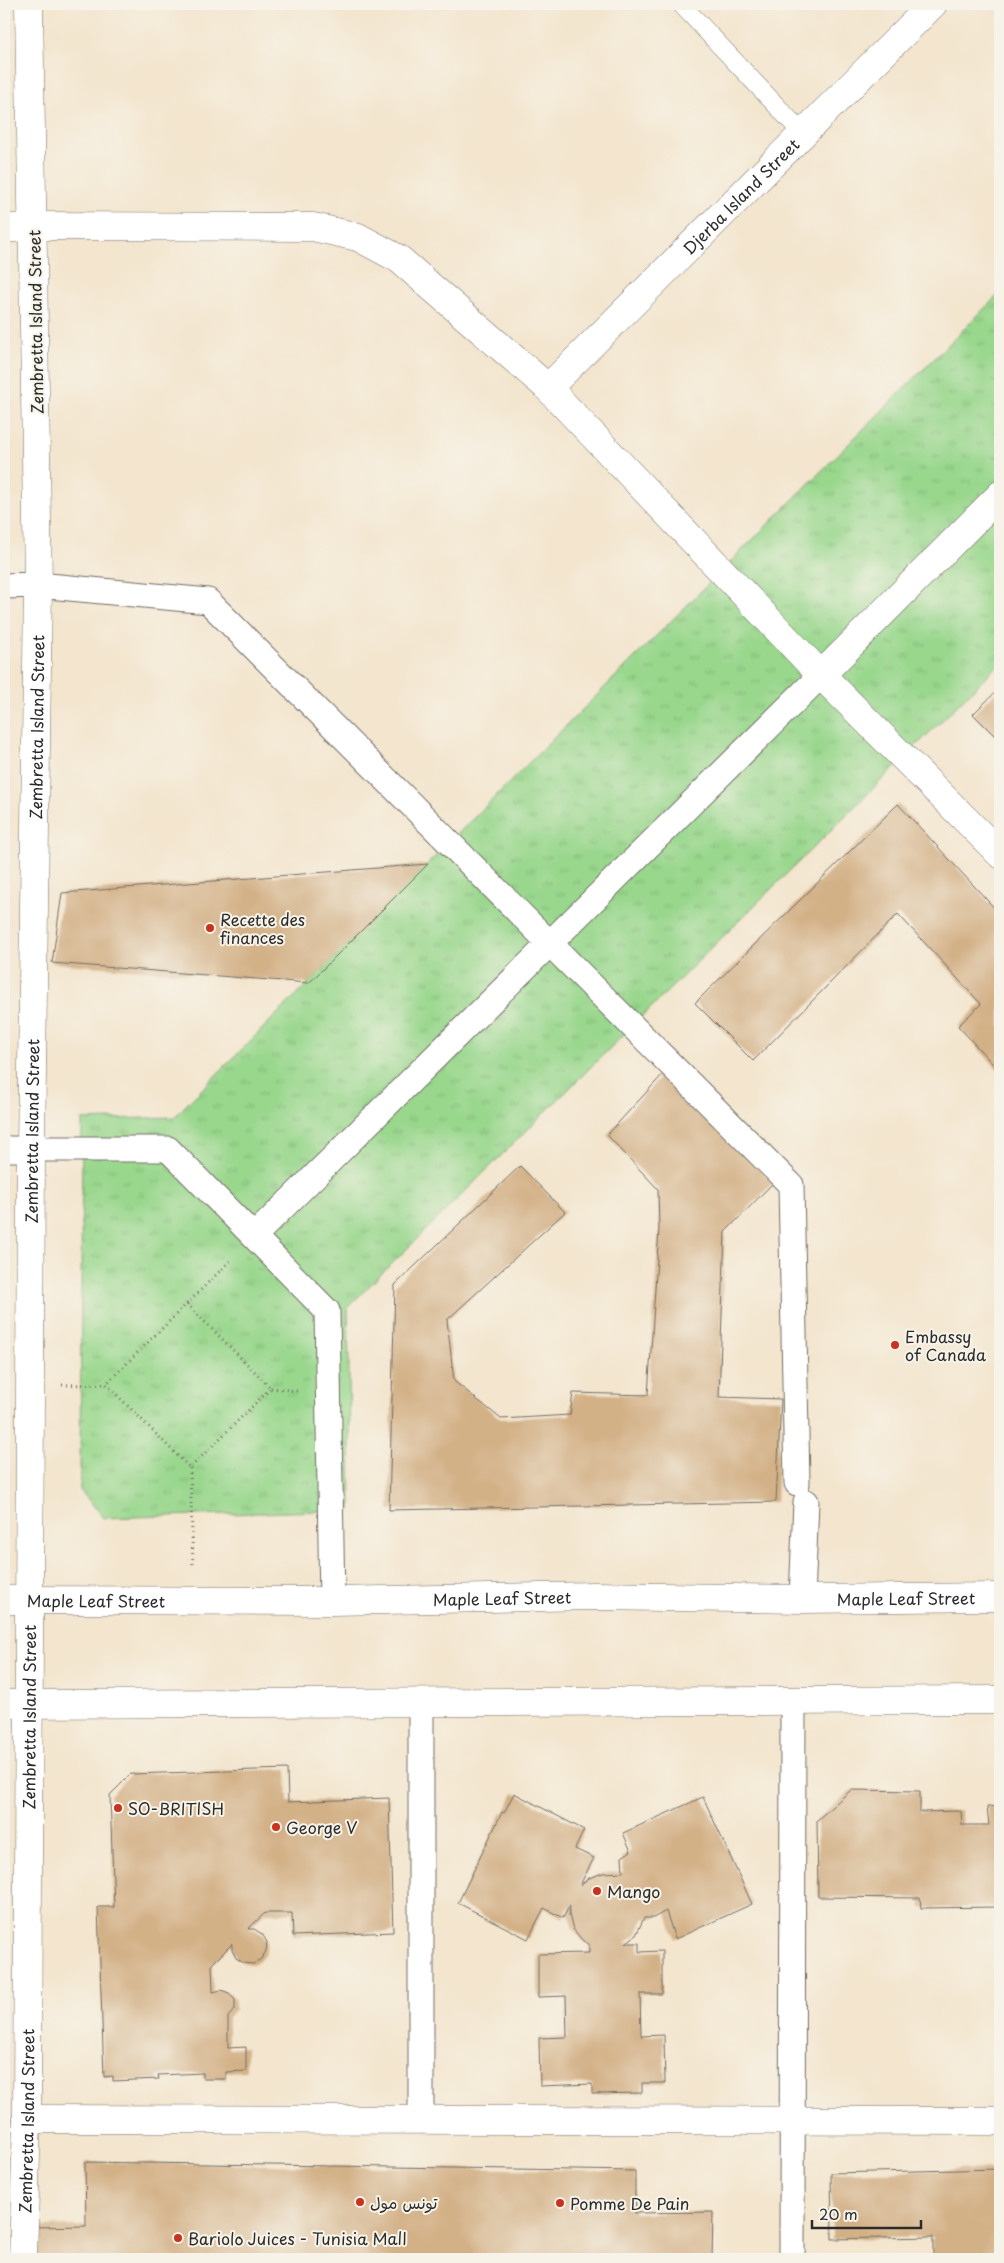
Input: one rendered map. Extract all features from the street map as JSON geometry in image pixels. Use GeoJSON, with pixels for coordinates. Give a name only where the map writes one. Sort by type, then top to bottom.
{"type":"FeatureCollection","features":[{"type":"Feature","properties":{"kind":"street","name":"Zembretta Island Street"},"geometry":{"type":"LineString","coordinates":[[23,2259],[27,2119],[16,1704],[16,1600],[30,1386],[38,585],[34,226],[29,4]]}},
{"type":"Feature","properties":{"kind":"street","name":"Djerba Island Street"},"geometry":{"type":"LineString","coordinates":[[548,388],[933,4]]}},
{"type":"Feature","properties":{"kind":"street"},"geometry":{"type":"LineString","coordinates":[[4,229],[34,226],[313,227],[358,237],[399,259],[548,388],[821,676],[1000,854]]}},
{"type":"Feature","properties":{"kind":"street"},"geometry":{"type":"LineString","coordinates":[[256,1235],[821,676],[1000,494]]}},
{"type":"Feature","properties":{"kind":"street"},"geometry":{"type":"LineString","coordinates":[[4,586],[38,585],[208,601],[791,1185],[802,1493],[802,1599]]}},
{"type":"Feature","properties":{"kind":"street"},"geometry":{"type":"LineString","coordinates":[[4,1149],[168,1149],[256,1235],[327,1311],[332,1601]]}},
{"type":"Feature","properties":{"kind":"street","name":"Maple Leaf Street"},"geometry":{"type":"LineString","coordinates":[[16,1600],[332,1601],[593,1596],[802,1599],[1000,1597]]}},
{"type":"Feature","properties":{"kind":"street"},"geometry":{"type":"LineString","coordinates":[[16,1704],[1000,1700]]}},
{"type":"Feature","properties":{"kind":"street"},"geometry":{"type":"LineString","coordinates":[[421,1702],[421,2119]]}},
{"type":"Feature","properties":{"kind":"street"},"geometry":{"type":"LineString","coordinates":[[792,2259],[794,1702]]}},
{"type":"Feature","properties":{"kind":"street"},"geometry":{"type":"LineString","coordinates":[[27,2119],[1000,2121]]}},
{"type":"Feature","properties":{"kind":"lane"},"geometry":{"type":"LineString","coordinates":[[681,4],[803,134]]}},
{"type":"Feature","properties":{"kind":"path"},"geometry":{"type":"LineString","coordinates":[[30,1386],[106,1384],[256,1235]]}},
{"type":"Feature","properties":{"kind":"path"},"geometry":{"type":"LineString","coordinates":[[187,1304],[271,1388],[190,1468]]}},
{"type":"Feature","properties":{"kind":"path"},"geometry":{"type":"LineString","coordinates":[[106,1384],[190,1468],[194,1600]]}},
{"type":"Feature","properties":{"kind":"green space"},"geometry":{"type":"Polygon","coordinates":[[[1000,293],[1000,663],[348,1307],[351,1510],[104,1518],[80,1490],[82,1120],[174,1117],[1000,293]]]}},
{"type":"Feature","properties":{"kind":"building"},"geometry":{"type":"Polygon","coordinates":[[[1000,688],[1000,741],[973,714],[1000,688]]]}},
{"type":"Feature","properties":{"kind":"building"},"geometry":{"type":"Polygon","coordinates":[[[898,804],[1000,914],[1000,1072],[958,1026],[981,1004],[898,914],[753,1061],[695,1003],[898,804]]]}},
{"type":"Feature","properties":{"kind":"building","name":"Recette des finances"},"geometry":{"type":"Polygon","coordinates":[[[428,864],[309,983],[52,963],[62,893],[428,864]]]}},
{"type":"Feature","properties":{"kind":"building"},"geometry":{"type":"Polygon","coordinates":[[[665,1072],[773,1183],[725,1232],[719,1397],[781,1399],[776,1502],[389,1510],[395,1285],[520,1166],[565,1212],[447,1320],[454,1381],[501,1419],[570,1415],[573,1393],[648,1395],[659,1229],[658,1189],[607,1135],[665,1072]]]}},
{"type":"Feature","properties":{"kind":"building"},"geometry":{"type":"Polygon","coordinates":[[[287,1769],[288,1802],[389,1798],[393,1932],[293,1936],[292,1913],[265,1913],[248,1929],[254,1929],[262,1934],[267,1942],[266,1951],[261,1959],[253,1964],[244,1963],[236,1958],[232,1950],[232,1944],[212,1964],[213,1992],[221,1990],[229,1993],[235,2000],[235,2009],[228,2017],[228,2048],[246,2047],[246,2071],[226,2072],[226,2079],[203,2079],[203,2073],[158,2075],[159,2079],[113,2081],[113,2076],[104,2077],[98,1907],[114,1907],[110,1795],[131,1774],[287,1769]]]}},
{"type":"Feature","properties":{"kind":"building"},"geometry":{"type":"Polygon","coordinates":[[[851,1790],[920,1791],[920,1812],[961,1811],[962,1825],[989,1825],[987,1807],[1000,1806],[1000,1907],[921,1908],[920,1898],[818,1897],[817,1820],[851,1790]]]}},
{"type":"Feature","properties":{"kind":"building"},"geometry":{"type":"Polygon","coordinates":[[[514,1793],[584,1830],[575,1849],[594,1858],[580,1885],[589,1878],[603,1873],[623,1872],[622,1857],[631,1851],[623,1833],[703,1797],[752,1904],[675,1939],[666,1911],[653,1918],[644,1918],[636,1935],[626,1943],[639,1943],[639,1952],[662,1951],[662,1994],[640,1994],[641,2036],[664,2035],[665,2083],[642,2083],[642,2093],[592,2094],[592,2084],[540,2086],[539,2038],[567,2037],[566,1996],[538,1997],[538,1954],[589,1953],[589,1944],[583,1941],[573,1929],[569,1915],[570,1905],[563,1918],[544,1908],[528,1939],[458,1903],[502,1812],[504,1813],[514,1793]]]}},
{"type":"Feature","properties":{"kind":"building","name":"تونس مول"},"geometry":{"type":"Polygon","coordinates":[[[85,2162],[635,2171],[635,2213],[713,2212],[712,2259],[30,2259],[32,2227],[86,2226],[85,2162]]]}},
{"type":"Feature","properties":{"kind":"building"},"geometry":{"type":"Polygon","coordinates":[[[1000,2169],[1000,2259],[933,2259],[933,2237],[832,2239],[831,2173],[1000,2169]]]}},
{"type":"Feature","properties":{"kind":"place","name":"Recette des finances"},"geometry":{"type":"Point","coordinates":[210,928]}},
{"type":"Feature","properties":{"kind":"place","name":"Embassy of Canada"},"geometry":{"type":"Point","coordinates":[895,1345]}},
{"type":"Feature","properties":{"kind":"place","name":"SO-BRITISH"},"geometry":{"type":"Point","coordinates":[118,1808]}},
{"type":"Feature","properties":{"kind":"place","name":"George V"},"geometry":{"type":"Point","coordinates":[276,1827]}},
{"type":"Feature","properties":{"kind":"place","name":"Mango"},"geometry":{"type":"Point","coordinates":[597,1891]}},
{"type":"Feature","properties":{"kind":"place","name":"تونس مول"},"geometry":{"type":"Point","coordinates":[360,2202]}},
{"type":"Feature","properties":{"kind":"place","name":"Pomme De Pain"},"geometry":{"type":"Point","coordinates":[560,2203]}},
{"type":"Feature","properties":{"kind":"place","name":"Bariolo Juices - Tunisia Mall"},"geometry":{"type":"Point","coordinates":[178,2238]}}]}
